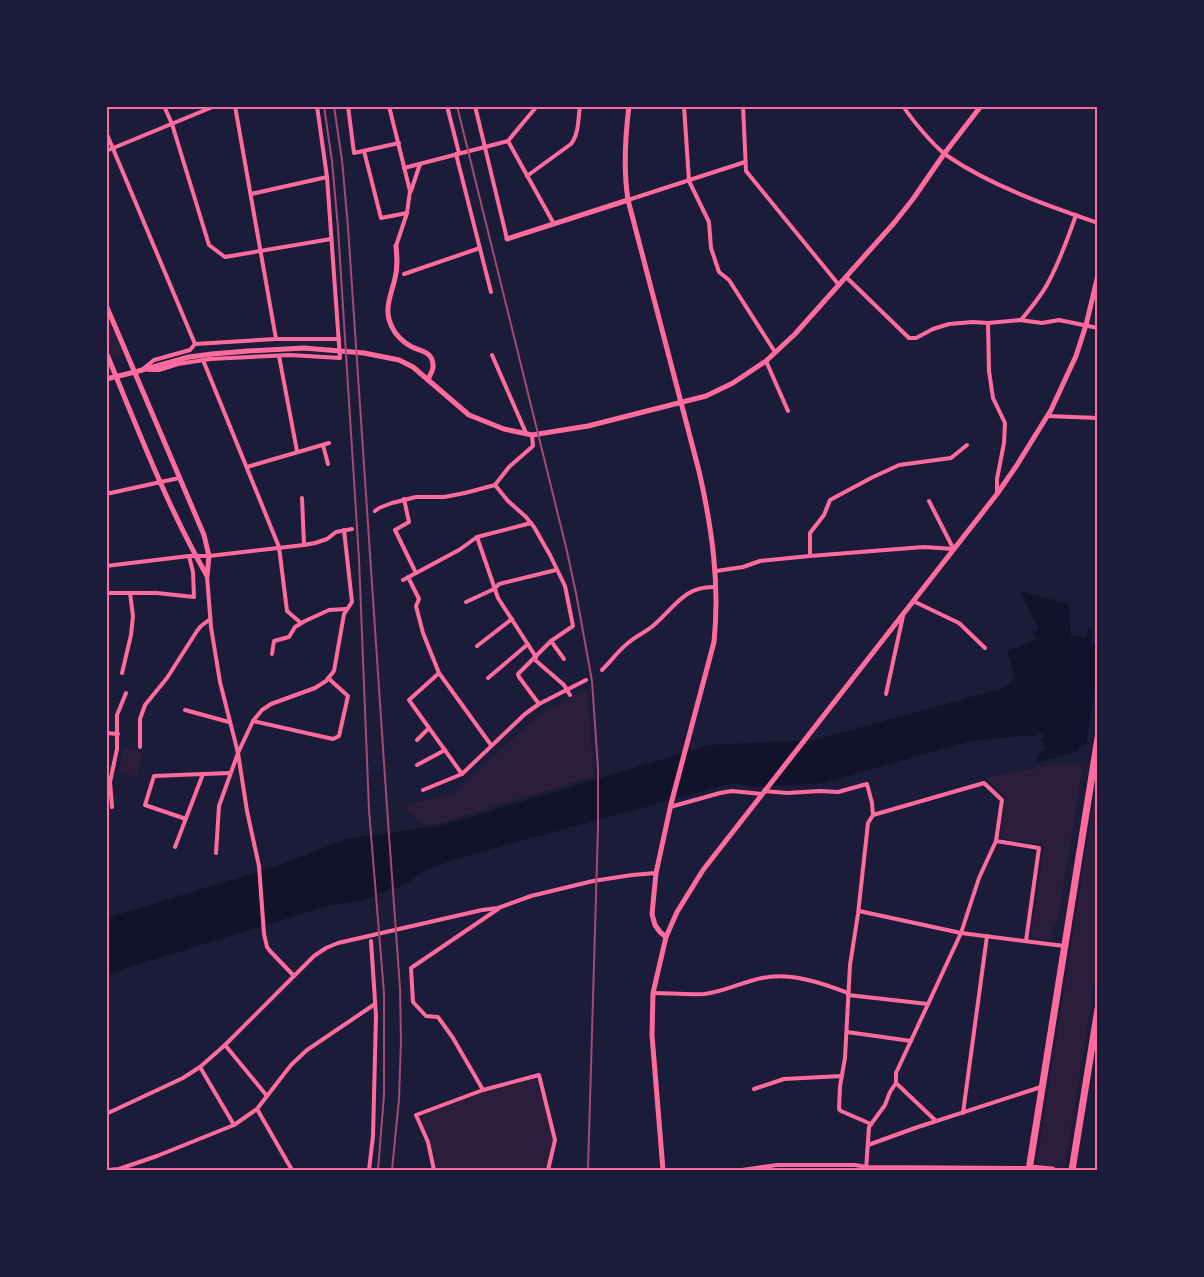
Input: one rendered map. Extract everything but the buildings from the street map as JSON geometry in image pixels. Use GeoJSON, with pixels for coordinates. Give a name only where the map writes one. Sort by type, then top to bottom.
{"type":"FeatureCollection","features":[{"type":"Feature","properties":{"kind":"highway"},"geometry":{"type":"LineString","coordinates":[[1052,1170],[1029,1169],[1097,741]]}},
{"type":"Feature","properties":{"kind":"highway"},"geometry":{"type":"LineString","coordinates":[[1072,1170],[1095,1042],[1098,1009]]}},
{"type":"Feature","properties":{"kind":"street"},"geometry":{"type":"LineString","coordinates":[[164,106],[172,124],[209,245],[225,257],[331,239]]}},
{"type":"Feature","properties":{"kind":"street"},"geometry":{"type":"LineString","coordinates":[[106,151],[215,106]]}},
{"type":"Feature","properties":{"kind":"street"},"geometry":{"type":"LineString","coordinates":[[235,106],[276,339]]}},
{"type":"Feature","properties":{"kind":"street"},"geometry":{"type":"LineString","coordinates":[[142,369],[159,370],[203,360],[279,356],[340,358],[327,177],[317,106]]}},
{"type":"Feature","properties":{"kind":"street"},"geometry":{"type":"LineString","coordinates":[[348,106],[354,153],[399,143]]}},
{"type":"Feature","properties":{"kind":"street"},"geometry":{"type":"LineString","coordinates":[[389,106],[410,191]]}},
{"type":"Feature","properties":{"kind":"street"},"geometry":{"type":"LineString","coordinates":[[447,106],[491,292]]}},
{"type":"Feature","properties":{"kind":"street"},"geometry":{"type":"LineString","coordinates":[[475,106],[507,238],[745,162]]}},
{"type":"Feature","properties":{"kind":"street"},"geometry":{"type":"LineString","coordinates":[[404,168],[508,141],[537,106]]}},
{"type":"Feature","properties":{"kind":"street"},"geometry":{"type":"LineString","coordinates":[[527,176],[571,144],[577,133],[580,106]]}},
{"type":"Feature","properties":{"kind":"street"},"geometry":{"type":"LineString","coordinates":[[629,106],[625,147],[628,200],[699,471],[708,513],[716,571],[714,642],[656,873],[652,914],[655,925],[666,937]]}},
{"type":"Feature","properties":{"kind":"street"},"geometry":{"type":"LineString","coordinates":[[684,106],[689,181],[709,222],[711,248],[719,272],[729,280],[776,353]]}},
{"type":"Feature","properties":{"kind":"street"},"geometry":{"type":"LineString","coordinates":[[743,106],[746,171],[839,285]]}},
{"type":"Feature","properties":{"kind":"street"},"geometry":{"type":"LineString","coordinates":[[903,106],[911,118],[945,153],[993,183],[1098,223]]}},
{"type":"Feature","properties":{"kind":"street"},"geometry":{"type":"LineString","coordinates":[[106,379],[189,357],[248,351],[304,348],[364,353],[399,360],[412,367],[469,415],[504,429],[530,435],[568,431],[706,396],[733,383],[766,361],[795,334],[913,199],[981,106]]}},
{"type":"Feature","properties":{"kind":"street"},"geometry":{"type":"LineString","coordinates":[[106,132],[195,344]]}},
{"type":"Feature","properties":{"kind":"street"},"geometry":{"type":"LineString","coordinates":[[508,141],[554,224]]}},
{"type":"Feature","properties":{"kind":"street"},"geometry":{"type":"LineString","coordinates":[[364,151],[381,218],[407,213]]}},
{"type":"Feature","properties":{"kind":"street"},"geometry":{"type":"LineString","coordinates":[[420,164],[410,191],[407,213],[396,246],[398,262],[387,308],[388,320],[399,338],[412,347],[424,350],[431,358],[433,367],[428,380]]}},
{"type":"Feature","properties":{"kind":"street"},"geometry":{"type":"LineString","coordinates":[[251,194],[327,177]]}},
{"type":"Feature","properties":{"kind":"street"},"geometry":{"type":"LineString","coordinates":[[1020,320],[1048,283],[1076,215]]}},
{"type":"Feature","properties":{"kind":"street"},"geometry":{"type":"LineString","coordinates":[[404,274],[480,248]]}},
{"type":"Feature","properties":{"kind":"street"},"geometry":{"type":"LineString","coordinates":[[663,1170],[652,1035],[652,993],[666,937],[677,912],[698,877],[997,494],[1017,465],[1047,416],[1076,356],[1098,274]]}},
{"type":"Feature","properties":{"kind":"street"},"geometry":{"type":"LineString","coordinates":[[846,277],[909,338],[916,338],[949,324],[973,322],[1020,320],[1042,323],[1059,320],[1098,328]]}},
{"type":"Feature","properties":{"kind":"street"},"geometry":{"type":"LineString","coordinates":[[106,305],[204,535],[209,556],[207,576],[209,620],[220,682],[238,753],[259,866],[264,934],[267,947],[294,976]]}},
{"type":"Feature","properties":{"kind":"street"},"geometry":{"type":"LineString","coordinates":[[988,323],[989,371],[993,398],[1005,423],[997,494]]}},
{"type":"Feature","properties":{"kind":"street"},"geometry":{"type":"LineString","coordinates":[[142,369],[154,360],[190,350],[195,344],[276,339],[339,339]]}},
{"type":"Feature","properties":{"kind":"street"},"geometry":{"type":"LineString","coordinates":[[106,352],[193,556],[207,576]]}},
{"type":"Feature","properties":{"kind":"street"},"geometry":{"type":"LineString","coordinates":[[375,511],[416,496],[444,497],[495,485],[509,467],[533,446],[492,355]]}},
{"type":"Feature","properties":{"kind":"street"},"geometry":{"type":"LineString","coordinates":[[279,356],[297,452]]}},
{"type":"Feature","properties":{"kind":"street"},"geometry":{"type":"LineString","coordinates":[[203,360],[279,547],[287,611],[301,623]]}},
{"type":"Feature","properties":{"kind":"street"},"geometry":{"type":"LineString","coordinates":[[766,361],[788,411]]}},
{"type":"Feature","properties":{"kind":"street"},"geometry":{"type":"LineString","coordinates":[[1047,416],[1098,418]]}},
{"type":"Feature","properties":{"kind":"street"},"geometry":{"type":"LineString","coordinates":[[247,467],[329,443]]}},
{"type":"Feature","properties":{"kind":"street"},"geometry":{"type":"LineString","coordinates":[[323,445],[328,464]]}},
{"type":"Feature","properties":{"kind":"street"},"geometry":{"type":"LineString","coordinates":[[810,556],[810,532],[824,515],[830,500],[899,465],[951,458],[967,445]]}},
{"type":"Feature","properties":{"kind":"street"},"geometry":{"type":"LineString","coordinates":[[106,494],[180,477]]}},
{"type":"Feature","properties":{"kind":"street"},"geometry":{"type":"LineString","coordinates":[[495,485],[531,523],[565,585],[573,626],[551,641],[518,674],[539,704]]}},
{"type":"Feature","properties":{"kind":"street"},"geometry":{"type":"LineString","coordinates":[[302,498],[304,545]]}},
{"type":"Feature","properties":{"kind":"street"},"geometry":{"type":"LineString","coordinates":[[404,499],[409,522],[395,530],[416,573]]}},
{"type":"Feature","properties":{"kind":"street"},"geometry":{"type":"LineString","coordinates":[[929,501],[954,549]]}},
{"type":"Feature","properties":{"kind":"street"},"geometry":{"type":"LineString","coordinates":[[403,580],[459,550],[477,537],[531,523]]}},
{"type":"Feature","properties":{"kind":"street"},"geometry":{"type":"LineString","coordinates":[[106,566],[304,545],[327,539],[336,532],[352,529]]}},
{"type":"Feature","properties":{"kind":"street"},"geometry":{"type":"LineString","coordinates":[[216,853],[219,807],[230,773],[253,721],[262,710],[271,704],[315,688],[334,671],[342,619],[352,602],[344,530]]}},
{"type":"Feature","properties":{"kind":"street"},"geometry":{"type":"LineString","coordinates":[[477,537],[494,589],[535,658],[564,685],[568,692]]}},
{"type":"Feature","properties":{"kind":"street"},"geometry":{"type":"LineString","coordinates":[[716,571],[743,567],[760,561],[810,556],[936,547],[954,549]]}},
{"type":"Feature","properties":{"kind":"street"},"geometry":{"type":"LineString","coordinates":[[106,593],[157,593],[194,597],[193,556]]}},
{"type":"Feature","properties":{"kind":"street"},"geometry":{"type":"LineString","coordinates":[[466,602],[494,589],[499,584],[556,570]]}},
{"type":"Feature","properties":{"kind":"street"},"geometry":{"type":"LineString","coordinates":[[408,577],[419,599],[416,606],[423,633],[439,673],[491,745]]}},
{"type":"Feature","properties":{"kind":"street"},"geometry":{"type":"LineString","coordinates":[[602,670],[625,645],[656,624],[678,600],[690,592],[716,587]]}},
{"type":"Feature","properties":{"kind":"street"},"geometry":{"type":"LineString","coordinates":[[122,673],[133,616],[130,593]]}},
{"type":"Feature","properties":{"kind":"street"},"geometry":{"type":"LineString","coordinates":[[913,601],[959,623],[985,648]]}},
{"type":"Feature","properties":{"kind":"street"},"geometry":{"type":"LineString","coordinates":[[272,654],[274,641],[289,637],[295,627],[301,623],[329,610],[346,609]]}},
{"type":"Feature","properties":{"kind":"street"},"geometry":{"type":"LineString","coordinates":[[886,694],[904,613]]}},
{"type":"Feature","properties":{"kind":"street"},"geometry":{"type":"LineString","coordinates":[[477,646],[512,619]]}},
{"type":"Feature","properties":{"kind":"street"},"geometry":{"type":"LineString","coordinates":[[140,747],[140,719],[145,705],[167,678],[197,631],[209,620]]}},
{"type":"Feature","properties":{"kind":"street"},"geometry":{"type":"LineString","coordinates":[[551,641],[564,658]]}},
{"type":"Feature","properties":{"kind":"street"},"geometry":{"type":"LineString","coordinates":[[488,678],[528,644]]}},
{"type":"Feature","properties":{"kind":"street"},"geometry":{"type":"LineString","coordinates":[[439,673],[409,700],[462,774]]}},
{"type":"Feature","properties":{"kind":"street"},"geometry":{"type":"LineString","coordinates":[[253,721],[333,739],[339,736],[348,696],[328,678]]}},
{"type":"Feature","properties":{"kind":"street"},"geometry":{"type":"LineString","coordinates":[[423,790],[462,774],[525,714],[539,704],[568,692],[586,680]]}},
{"type":"Feature","properties":{"kind":"street"},"geometry":{"type":"LineString","coordinates":[[112,807],[110,782],[117,749],[117,716],[126,693]]}},
{"type":"Feature","properties":{"kind":"street"},"geometry":{"type":"LineString","coordinates":[[185,710],[230,722]]}},
{"type":"Feature","properties":{"kind":"street"},"geometry":{"type":"LineString","coordinates":[[417,740],[429,728]]}},
{"type":"Feature","properties":{"kind":"street"},"geometry":{"type":"LineString","coordinates":[[106,733],[118,734]]}},
{"type":"Feature","properties":{"kind":"street"},"geometry":{"type":"LineString","coordinates":[[417,765],[445,750]]}},
{"type":"Feature","properties":{"kind":"street"},"geometry":{"type":"LineString","coordinates":[[186,819],[145,804],[154,776],[230,773]]}},
{"type":"Feature","properties":{"kind":"street"},"geometry":{"type":"LineString","coordinates":[[175,847],[203,774]]}},
{"type":"Feature","properties":{"kind":"street"},"geometry":{"type":"LineString","coordinates":[[867,1169],[869,1128],[885,1105],[896,1083],[896,1073],[962,933],[979,878],[996,842],[1002,800],[984,783],[873,814]]}},
{"type":"Feature","properties":{"kind":"street"},"geometry":{"type":"LineString","coordinates":[[671,806],[732,791],[838,792],[867,784],[873,814],[868,823],[859,911],[849,965],[846,1058],[840,1086],[839,1109],[871,1125]]}},
{"type":"Feature","properties":{"kind":"street"},"geometry":{"type":"LineString","coordinates":[[996,842],[1040,848],[1026,941]]}},
{"type":"Feature","properties":{"kind":"street"},"geometry":{"type":"LineString","coordinates":[[106,1114],[183,1078],[200,1067],[225,1046],[314,956],[326,948],[338,943],[498,908],[531,896],[583,884],[656,873]]}},
{"type":"Feature","properties":{"kind":"street"},"geometry":{"type":"LineString","coordinates":[[483,1090],[438,1017],[426,1016],[413,1002],[411,968],[498,908]]}},
{"type":"Feature","properties":{"kind":"street"},"geometry":{"type":"LineString","coordinates":[[859,911],[962,933],[1064,946]]}},
{"type":"Feature","properties":{"kind":"street"},"geometry":{"type":"LineString","coordinates":[[963,1113],[987,936]]}},
{"type":"Feature","properties":{"kind":"street"},"geometry":{"type":"LineString","coordinates":[[369,1170],[373,1136],[375,1004],[371,941]]}},
{"type":"Feature","properties":{"kind":"street"},"geometry":{"type":"LineString","coordinates":[[652,993],[703,994],[724,991],[764,978],[782,977],[812,981],[848,994],[928,1004]]}},
{"type":"Feature","properties":{"kind":"street"},"geometry":{"type":"LineString","coordinates":[[108,1170],[119,1169],[157,1156],[234,1125],[257,1109],[291,1065],[307,1050],[375,1004]]}},
{"type":"Feature","properties":{"kind":"street"},"geometry":{"type":"LineString","coordinates":[[846,1032],[911,1041]]}},
{"type":"Feature","properties":{"kind":"street"},"geometry":{"type":"LineString","coordinates":[[225,1046],[267,1096]]}},
{"type":"Feature","properties":{"kind":"street"},"geometry":{"type":"LineString","coordinates":[[200,1067],[234,1125]]}},
{"type":"Feature","properties":{"kind":"street"},"geometry":{"type":"LineString","coordinates":[[434,1170],[428,1142],[416,1115],[483,1090],[539,1075],[555,1140],[548,1170]]}},
{"type":"Feature","properties":{"kind":"street"},"geometry":{"type":"LineString","coordinates":[[754,1089],[784,1079],[842,1076]]}},
{"type":"Feature","properties":{"kind":"street"},"geometry":{"type":"LineString","coordinates":[[896,1083],[936,1121]]}},
{"type":"Feature","properties":{"kind":"street"},"geometry":{"type":"LineString","coordinates":[[868,1145],[1042,1087]]}},
{"type":"Feature","properties":{"kind":"street"},"geometry":{"type":"LineString","coordinates":[[257,1109],[292,1170]]}},
{"type":"Feature","properties":{"kind":"street"},"geometry":{"type":"LineString","coordinates":[[742,1170],[777,1165],[855,1165],[867,1169],[1029,1169]]}},
{"type":"Feature","properties":{"kind":"shaded area"},"geometry":{"type":"Polygon","coordinates":[[[106,314],[124,355],[113,360],[107,344],[106,314]]]}},
{"type":"Feature","properties":{"kind":"shaded area"},"geometry":{"type":"Polygon","coordinates":[[[1020,591],[1069,604],[1071,636],[1086,638],[1089,628],[1093,629],[1091,642],[1098,644],[1097,741],[1079,747],[1077,752],[1038,762],[1037,757],[1046,747],[1040,741],[1044,736],[1038,731],[1032,738],[1031,735],[970,741],[823,783],[756,787],[732,783],[459,858],[426,870],[406,884],[357,902],[330,905],[107,974],[107,918],[274,867],[347,839],[444,825],[710,745],[815,740],[1000,689],[1009,685],[1015,676],[1007,651],[1036,640],[1033,631],[1039,629],[1020,591]]]}},
{"type":"Feature","properties":{"kind":"shaded area"},"geometry":{"type":"Polygon","coordinates":[[[587,689],[594,776],[437,824],[421,824],[403,807],[452,795],[544,711],[587,689]]]}},
{"type":"Feature","properties":{"kind":"shaded area"},"geometry":{"type":"Polygon","coordinates":[[[123,748],[141,752],[137,777],[119,772],[123,748]]]}},
{"type":"Feature","properties":{"kind":"shaded area"},"geometry":{"type":"Polygon","coordinates":[[[1057,764],[1083,765],[1058,920],[1052,929],[1051,940],[1034,938],[1031,934],[1044,845],[1004,839],[1001,835],[1006,798],[985,778],[1057,764]]]}},
{"type":"Feature","properties":{"kind":"shaded area"},"geometry":{"type":"Polygon","coordinates":[[[1097,780],[1097,968],[1065,1166],[1064,1168],[1038,1165],[1037,1162],[1097,780]]]}},
{"type":"Feature","properties":{"kind":"shaded area"},"geometry":{"type":"Polygon","coordinates":[[[535,1078],[553,1140],[546,1170],[437,1170],[430,1138],[419,1119],[421,1115],[488,1091],[535,1078]]]}},
{"type":"Feature","properties":{"kind":"pier"},"geometry":{"type":"Polygon","coordinates":[[[1097,672],[1098,740],[1086,744],[1097,672]]]}},
{"type":"Feature","properties":{"kind":"railway"},"geometry":{"type":"LineString","coordinates":[[324,106],[338,228],[359,559],[369,810],[384,993],[384,1095],[378,1170]]}},
{"type":"Feature","properties":{"kind":"railway"},"geometry":{"type":"LineString","coordinates":[[334,106],[348,227],[400,988],[399,1099],[392,1170]]}},
{"type":"Feature","properties":{"kind":"railway"},"geometry":{"type":"LineString","coordinates":[[457,106],[566,547],[592,681],[598,768],[598,827],[588,1170]]}}]}
